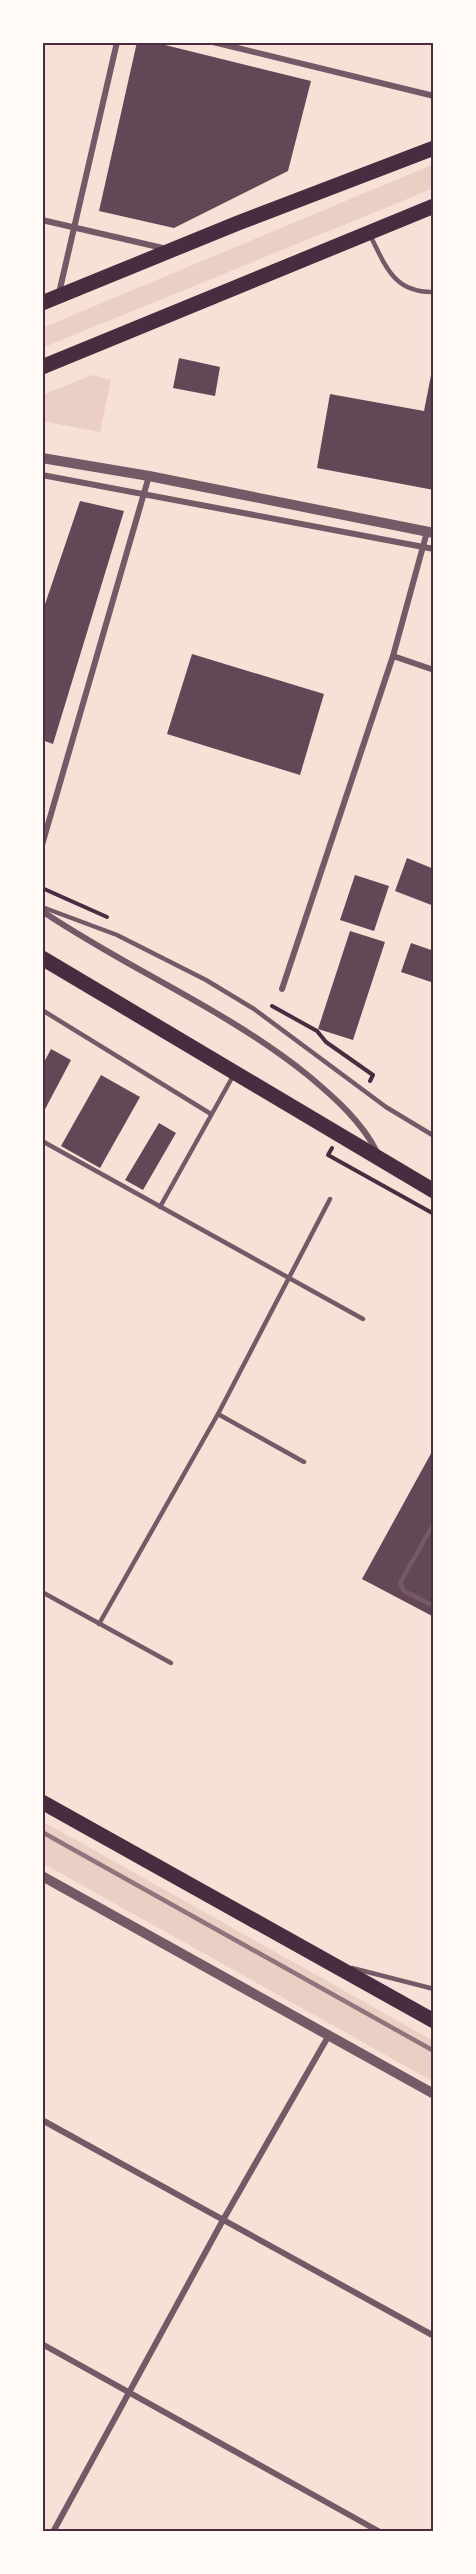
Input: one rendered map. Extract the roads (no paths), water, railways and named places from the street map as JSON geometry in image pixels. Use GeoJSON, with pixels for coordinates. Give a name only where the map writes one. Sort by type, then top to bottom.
{"type":"FeatureCollection","features":[{"type":"Feature","properties":{"kind":"main road"},"geometry":{"type":"LineString","coordinates":[[42,303],[238,223],[434,148]]}},
{"type":"Feature","properties":{"kind":"main road"},"geometry":{"type":"LineString","coordinates":[[42,367],[434,206]]}},
{"type":"Feature","properties":{"kind":"main road"},"geometry":{"type":"LineString","coordinates":[[42,958],[434,1191]]}},
{"type":"Feature","properties":{"kind":"main road"},"geometry":{"type":"LineString","coordinates":[[42,1802],[434,2021]]}},
{"type":"Feature","properties":{"kind":"street"},"geometry":{"type":"LineString","coordinates":[[58,297],[117,42]]}},
{"type":"Feature","properties":{"kind":"street"},"geometry":{"type":"LineString","coordinates":[[213,42],[434,96]]}},
{"type":"Feature","properties":{"kind":"street"},"geometry":{"type":"LineString","coordinates":[[42,220],[173,250]]}},
{"type":"Feature","properties":{"kind":"street"},"geometry":{"type":"LineString","coordinates":[[42,458],[149,476],[430,533],[393,656],[282,989]]}},
{"type":"Feature","properties":{"kind":"street"},"geometry":{"type":"LineString","coordinates":[[42,475],[434,549]]}},
{"type":"Feature","properties":{"kind":"street"},"geometry":{"type":"LineString","coordinates":[[42,845],[149,476]]}},
{"type":"Feature","properties":{"kind":"street"},"geometry":{"type":"LineString","coordinates":[[393,656],[434,670]]}},
{"type":"Feature","properties":{"kind":"street"},"geometry":{"type":"LineString","coordinates":[[42,911],[83,938],[210,1008],[290,1061],[340,1104],[372,1143],[381,1161]]}},
{"type":"Feature","properties":{"kind":"street"},"geometry":{"type":"LineString","coordinates":[[42,1876],[434,2094]]}},
{"type":"Feature","properties":{"kind":"street"},"geometry":{"type":"LineString","coordinates":[[53,2532],[223,2220],[329,2035]]}},
{"type":"Feature","properties":{"kind":"street"},"geometry":{"type":"LineString","coordinates":[[42,2120],[434,2336]]}},
{"type":"Feature","properties":{"kind":"street"},"geometry":{"type":"LineString","coordinates":[[42,2343],[380,2532]]}},
{"type":"Feature","properties":{"kind":"lane"},"geometry":{"type":"LineString","coordinates":[[369,233],[381,257],[399,283],[417,292],[434,292]]}},
{"type":"Feature","properties":{"kind":"lane"},"geometry":{"type":"LineString","coordinates":[[42,907],[117,935],[206,980],[262,1015],[386,1107],[434,1136]]}},
{"type":"Feature","properties":{"kind":"lane"},"geometry":{"type":"LineString","coordinates":[[42,1010],[212,1114]]}},
{"type":"Feature","properties":{"kind":"lane"},"geometry":{"type":"LineString","coordinates":[[160,1207],[235,1074]]}},
{"type":"Feature","properties":{"kind":"lane"},"geometry":{"type":"LineString","coordinates":[[42,1141],[363,1319]]}},
{"type":"Feature","properties":{"kind":"lane"},"geometry":{"type":"LineString","coordinates":[[99,1624],[218,1414],[330,1199]]}},
{"type":"Feature","properties":{"kind":"lane"},"geometry":{"type":"LineString","coordinates":[[218,1414],[304,1462]]}},
{"type":"Feature","properties":{"kind":"lane"},"geometry":{"type":"LineString","coordinates":[[434,1523],[399,1583],[404,1591],[434,1606]]}},
{"type":"Feature","properties":{"kind":"lane"},"geometry":{"type":"LineString","coordinates":[[42,1592],[171,1663]]}},
{"type":"Feature","properties":{"kind":"lane"},"geometry":{"type":"LineString","coordinates":[[336,1966],[370,1971],[434,1989]]}},
{"type":"Feature","properties":{"kind":"railway"},"geometry":{"type":"LineString","coordinates":[[42,1832],[434,2051]]}}]}
